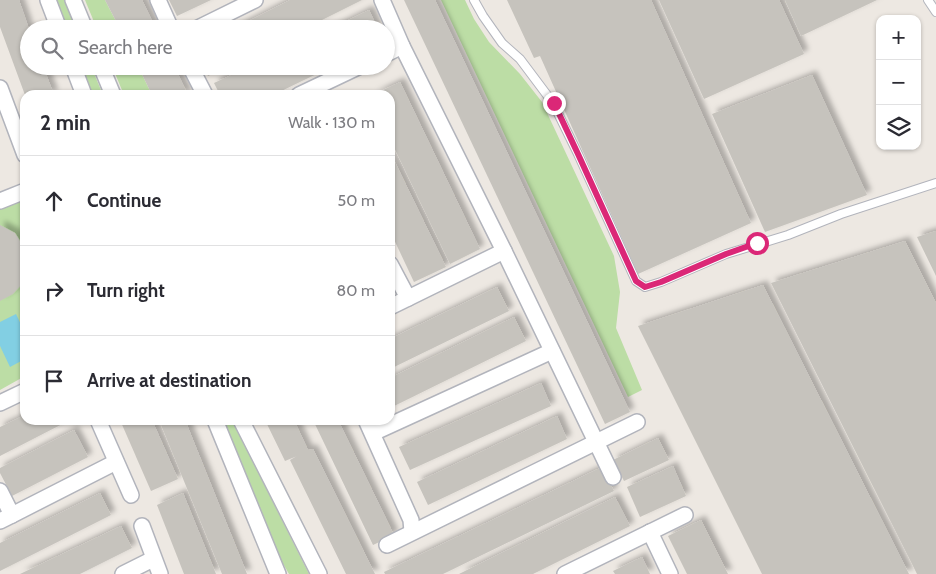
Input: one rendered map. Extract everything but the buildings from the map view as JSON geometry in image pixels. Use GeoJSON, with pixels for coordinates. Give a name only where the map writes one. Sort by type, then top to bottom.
{"type":"FeatureCollection","features":[{"type":"Feature","properties":{"kind":"street"},"geometry":{"type":"LineString","coordinates":[[48,0],[56,20]]}},
{"type":"Feature","properties":{"kind":"street"},"geometry":{"type":"LineString","coordinates":[[73,0],[81,20]]}},
{"type":"Feature","properties":{"kind":"street"},"geometry":{"type":"LineString","coordinates":[[158,0],[167,20]]}},
{"type":"Feature","properties":{"kind":"street"},"geometry":{"type":"LineString","coordinates":[[214,20],[255,0]]}},
{"type":"Feature","properties":{"kind":"street"},"geometry":{"type":"LineString","coordinates":[[382,0],[391,20]]}},
{"type":"Feature","properties":{"kind":"street"},"geometry":{"type":"LineString","coordinates":[[395,30],[504,251],[612,477]]}},
{"type":"Feature","properties":{"kind":"street"},"geometry":{"type":"LineString","coordinates":[[395,50],[402,46]]}},
{"type":"Feature","properties":{"kind":"street"},"geometry":{"type":"LineString","coordinates":[[76,75],[82,90]]}},
{"type":"Feature","properties":{"kind":"street"},"geometry":{"type":"LineString","coordinates":[[105,75],[111,90]]}},
{"type":"Feature","properties":{"kind":"street"},"geometry":{"type":"LineString","coordinates":[[195,75],[202,90]]}},
{"type":"Feature","properties":{"kind":"street"},"geometry":{"type":"LineString","coordinates":[[311,90],[342,75]]}},
{"type":"Feature","properties":{"kind":"street"},"geometry":{"type":"LineString","coordinates":[[0,88],[20,142]]}},
{"type":"Feature","properties":{"kind":"street"},"geometry":{"type":"LineString","coordinates":[[0,201],[20,193]]}},
{"type":"Feature","properties":{"kind":"street"},"geometry":{"type":"LineString","coordinates":[[395,304],[504,251]]}},
{"type":"Feature","properties":{"kind":"street"},"geometry":{"type":"LineString","coordinates":[[395,273],[408,298]]}},
{"type":"Feature","properties":{"kind":"street"},"geometry":{"type":"LineString","coordinates":[[395,417],[552,351]]}},
{"type":"Feature","properties":{"kind":"street"},"geometry":{"type":"LineString","coordinates":[[0,402],[20,392]]}},
{"type":"Feature","properties":{"kind":"street"},"geometry":{"type":"LineString","coordinates":[[388,545],[637,422]]}},
{"type":"Feature","properties":{"kind":"street"},"geometry":{"type":"LineString","coordinates":[[100,425],[131,495]]}},
{"type":"Feature","properties":{"kind":"street"},"geometry":{"type":"LineString","coordinates":[[217,425],[278,574]]}},
{"type":"Feature","properties":{"kind":"street"},"geometry":{"type":"LineString","coordinates":[[244,425],[319,574]]}},
{"type":"Feature","properties":{"kind":"street"},"geometry":{"type":"LineString","coordinates":[[370,427],[411,520],[412,532]]}},
{"type":"Feature","properties":{"kind":"street"},"geometry":{"type":"LineString","coordinates":[[0,491],[6,518],[116,462]]}},
{"type":"Feature","properties":{"kind":"street"},"geometry":{"type":"LineString","coordinates":[[565,574],[685,515]]}},
{"type":"Feature","properties":{"kind":"street"},"geometry":{"type":"LineString","coordinates":[[142,526],[160,574]]}},
{"type":"Feature","properties":{"kind":"street"},"geometry":{"type":"LineString","coordinates":[[650,532],[670,574]]}},
{"type":"Feature","properties":{"kind":"street"},"geometry":{"type":"LineString","coordinates":[[269,553],[284,574]]}},
{"type":"Feature","properties":{"kind":"street"},"geometry":{"type":"LineString","coordinates":[[123,574],[153,559]]}},
{"type":"Feature","properties":{"kind":"lane"},"geometry":{"type":"LineString","coordinates":[[474,0],[502,43],[520,59],[554,103],[636,281],[645,287],[726,254],[788,235],[841,214],[936,183]]}},
{"type":"Feature","properties":{"kind":"lane"},"geometry":{"type":"LineString","coordinates":[[928,0],[936,12]]}},
{"type":"Feature","properties":{"kind":"green space"},"geometry":{"type":"Polygon","coordinates":[[[54,0],[65,0],[73,20],[62,20],[54,0]]]}},
{"type":"Feature","properties":{"kind":"green space"},"geometry":{"type":"Polygon","coordinates":[[[85,0],[105,0],[115,20],[93,20],[85,0]]]}},
{"type":"Feature","properties":{"kind":"green space"},"geometry":{"type":"Polygon","coordinates":[[[441,0],[465,0],[474,19],[489,42],[520,74],[542,102],[614,256],[620,292],[616,328],[642,390],[628,397],[441,0]]]}},
{"type":"Feature","properties":{"kind":"green space"},"geometry":{"type":"Polygon","coordinates":[[[83,75],[95,75],[101,90],[89,90],[83,75]]]}},
{"type":"Feature","properties":{"kind":"green space"},"geometry":{"type":"Polygon","coordinates":[[[116,75],[142,75],[150,90],[122,90],[116,75]]]}},
{"type":"Feature","properties":{"kind":"green space"},"geometry":{"type":"Polygon","coordinates":[[[20,200],[20,379],[0,390],[0,208],[20,200]]]}},
{"type":"Feature","properties":{"kind":"green space"},"geometry":{"type":"Polygon","coordinates":[[[225,425],[234,425],[309,574],[289,574],[278,555],[225,425]]]}},
{"type":"Feature","properties":{"kind":"water"},"geometry":{"type":"Polygon","coordinates":[[[16,314],[20,322],[20,362],[10,367],[0,346],[0,322],[16,314]]]}},
{"type":"Feature","properties":{"kind":"route"},"geometry":{"type":"LineString","coordinates":[[554,103],[636,281],[645,287],[661,282],[688,269],[757,243]]}}]}
